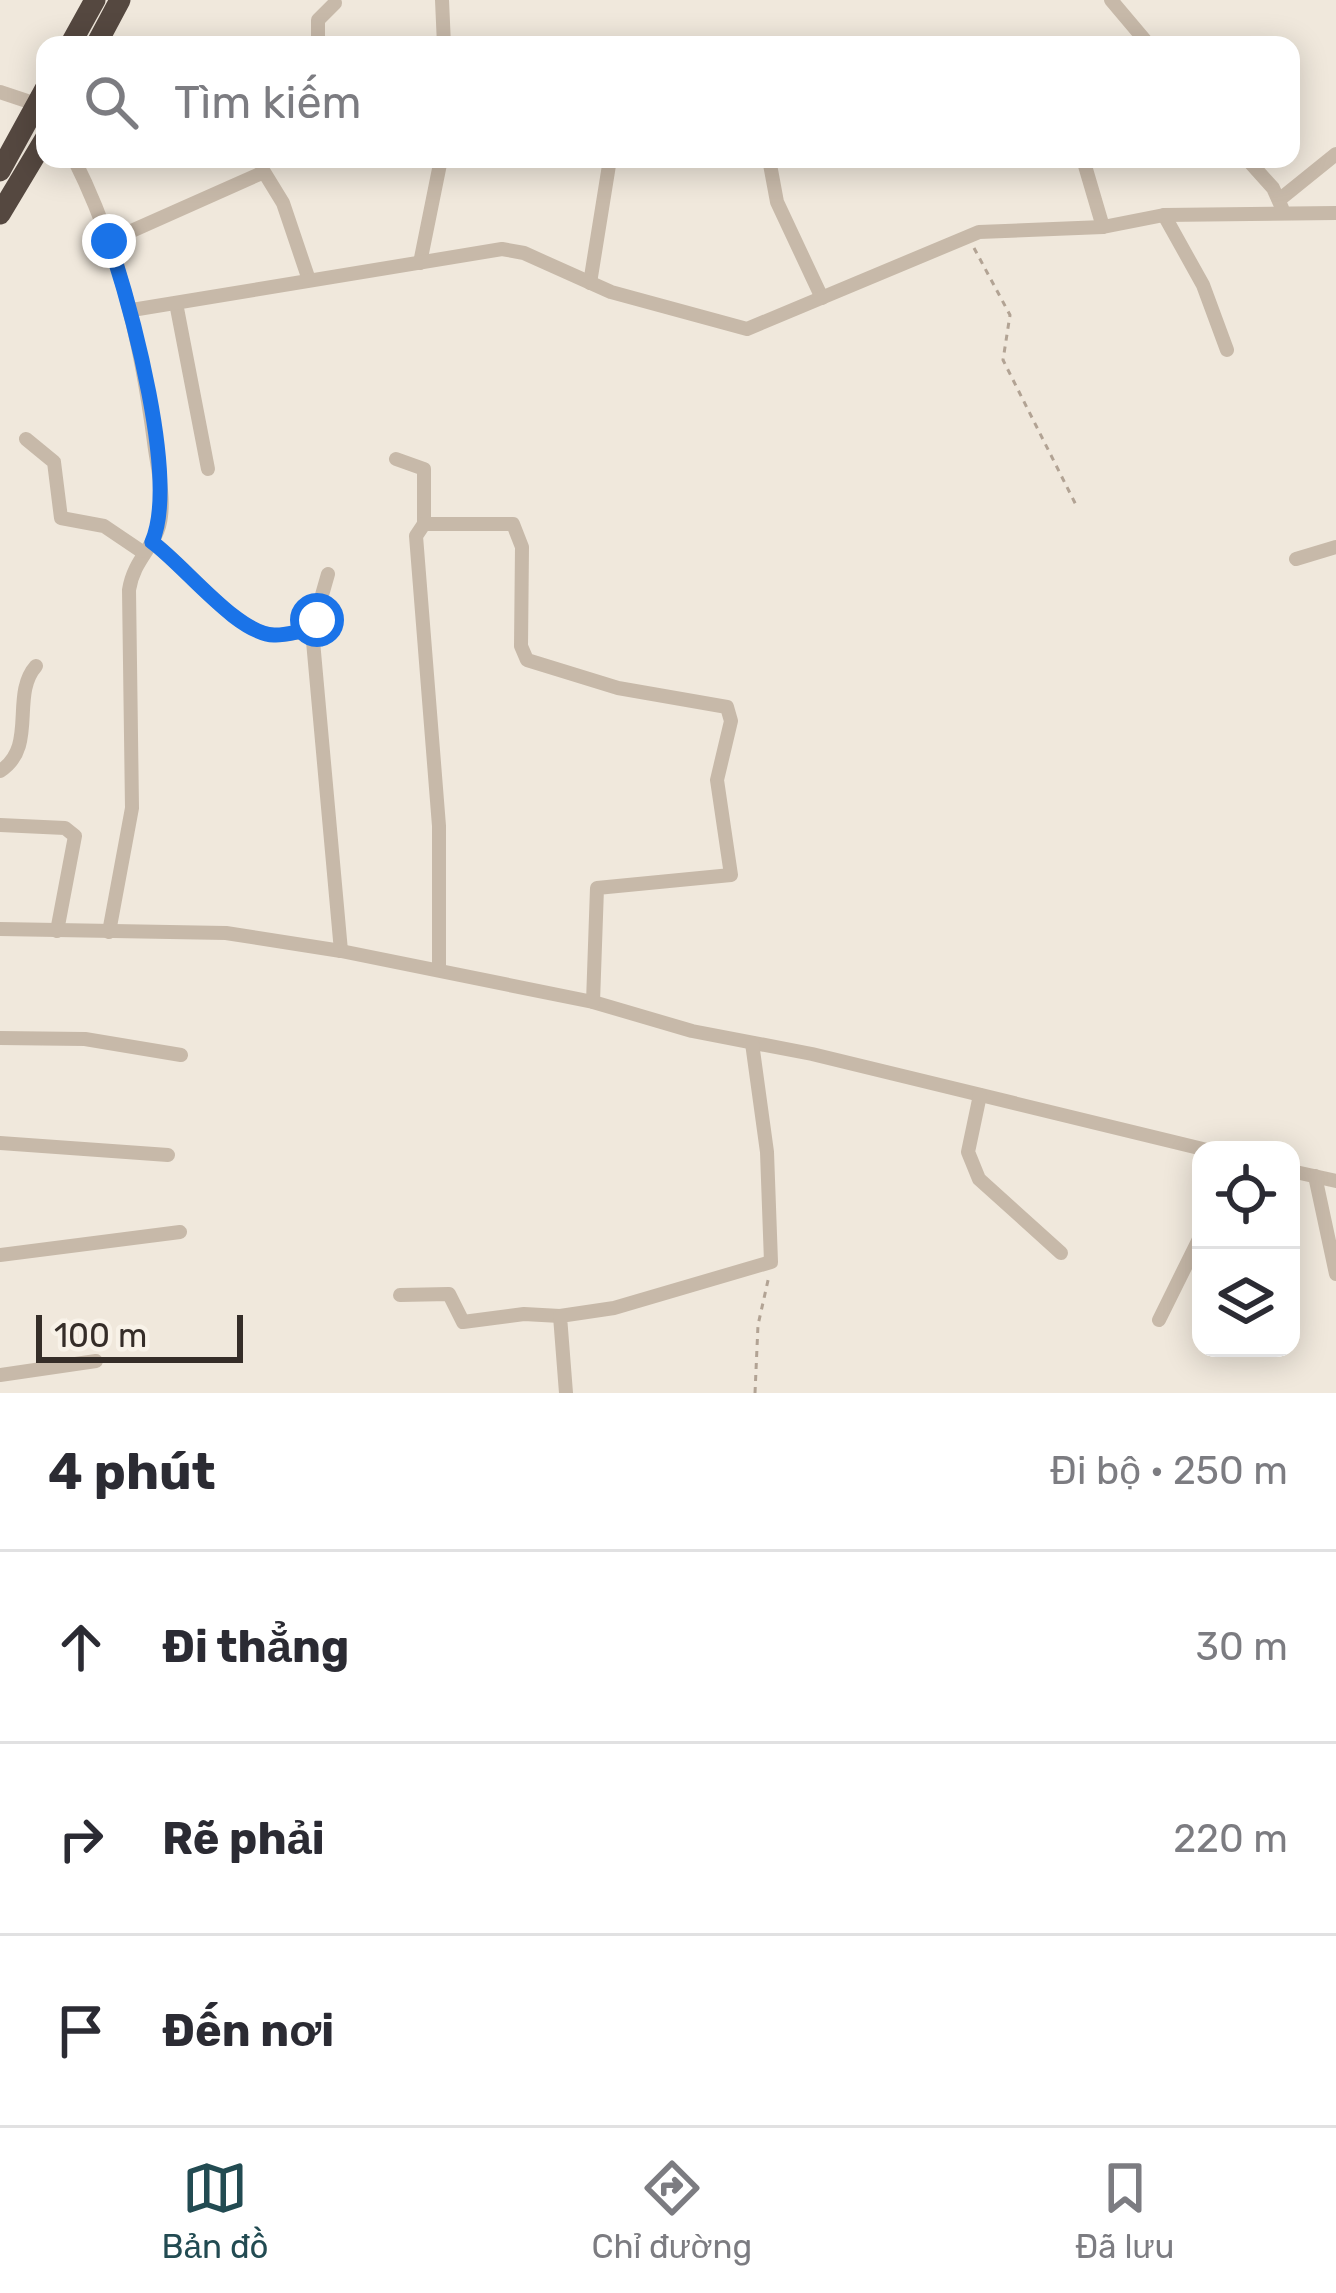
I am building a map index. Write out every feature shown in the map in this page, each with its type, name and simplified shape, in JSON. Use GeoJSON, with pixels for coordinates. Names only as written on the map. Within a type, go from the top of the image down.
{"type":"FeatureCollection","features":[{"type":"Feature","properties":{"kind":"highway"},"geometry":{"type":"LineString","coordinates":[[75,36],[95,0]]}},
{"type":"Feature","properties":{"kind":"highway"},"geometry":{"type":"LineString","coordinates":[[101,36],[120,0]]}},
{"type":"Feature","properties":{"kind":"highway"},"geometry":{"type":"LineString","coordinates":[[0,171],[36,113]]}},
{"type":"Feature","properties":{"kind":"highway"},"geometry":{"type":"LineString","coordinates":[[0,214],[36,154]]}},
{"type":"Feature","properties":{"kind":"street"},"geometry":{"type":"LineString","coordinates":[[442,0],[444,36]]}},
{"type":"Feature","properties":{"kind":"street"},"geometry":{"type":"LineString","coordinates":[[1112,0],[1142,36]]}},
{"type":"Feature","properties":{"kind":"street"},"geometry":{"type":"LineString","coordinates":[[317,36],[318,20],[335,3]]}},
{"type":"Feature","properties":{"kind":"street"},"geometry":{"type":"LineString","coordinates":[[0,92],[36,101]]}},
{"type":"Feature","properties":{"kind":"street"},"geometry":{"type":"LineString","coordinates":[[1279,200],[1336,154]]}},
{"type":"Feature","properties":{"kind":"street"},"geometry":{"type":"LineString","coordinates":[[78,168],[132,310],[161,507],[129,590],[132,808],[109,932]]}},
{"type":"Feature","properties":{"kind":"street"},"geometry":{"type":"LineString","coordinates":[[420,262],[439,168]]}},
{"type":"Feature","properties":{"kind":"street"},"geometry":{"type":"LineString","coordinates":[[590,283],[609,168]]}},
{"type":"Feature","properties":{"kind":"street"},"geometry":{"type":"LineString","coordinates":[[771,168],[777,202],[822,298]]}},
{"type":"Feature","properties":{"kind":"street"},"geometry":{"type":"LineString","coordinates":[[1086,168],[1103,227]]}},
{"type":"Feature","properties":{"kind":"street"},"geometry":{"type":"LineString","coordinates":[[1254,168],[1279,200],[1284,217]]}},
{"type":"Feature","properties":{"kind":"street"},"geometry":{"type":"LineString","coordinates":[[109,241],[264,172],[283,202],[309,280]]}},
{"type":"Feature","properties":{"kind":"street"},"geometry":{"type":"LineString","coordinates":[[132,310],[512,250],[590,283],[746,329],[968,236],[1103,227],[1164,215],[1336,213]]}},
{"type":"Feature","properties":{"kind":"street"},"geometry":{"type":"LineString","coordinates":[[1164,215],[1203,285],[1227,350]]}},
{"type":"Feature","properties":{"kind":"street"},"geometry":{"type":"LineString","coordinates":[[176,303],[208,469]]}},
{"type":"Feature","properties":{"kind":"street"},"geometry":{"type":"LineString","coordinates":[[26,439],[53,462],[61,518],[104,526],[187,568],[232,617],[267,633],[312,630]]}},
{"type":"Feature","properties":{"kind":"street"},"geometry":{"type":"LineString","coordinates":[[396,459],[424,469],[424,524],[416,543],[439,826],[439,970]]}},
{"type":"Feature","properties":{"kind":"street"},"geometry":{"type":"LineString","coordinates":[[424,524],[517,526],[521,646],[527,660],[618,688],[730,712],[717,780],[734,869],[726,877],[597,888],[593,1002]]}},
{"type":"Feature","properties":{"kind":"street"},"geometry":{"type":"LineString","coordinates":[[1296,559],[1336,547]]}},
{"type":"Feature","properties":{"kind":"street"},"geometry":{"type":"LineString","coordinates":[[328,574],[312,630],[341,951]]}},
{"type":"Feature","properties":{"kind":"street"},"geometry":{"type":"LineString","coordinates":[[0,771],[13,761],[23,734],[25,680],[36,666]]}},
{"type":"Feature","properties":{"kind":"street"},"geometry":{"type":"LineString","coordinates":[[0,825],[65,828],[75,836],[57,931]]}},
{"type":"Feature","properties":{"kind":"street"},"geometry":{"type":"LineString","coordinates":[[0,928],[226,934],[341,951],[593,1002],[1192,1146]]}},
{"type":"Feature","properties":{"kind":"street"},"geometry":{"type":"LineString","coordinates":[[0,1038],[85,1039],[181,1054]]}},
{"type":"Feature","properties":{"kind":"street"},"geometry":{"type":"LineString","coordinates":[[400,1295],[449,1294],[463,1322],[524,1314],[560,1316],[614,1308],[771,1262],[767,1152],[752,1043]]}},
{"type":"Feature","properties":{"kind":"street"},"geometry":{"type":"LineString","coordinates":[[980,1095],[970,1164],[979,1179],[1061,1253]]}},
{"type":"Feature","properties":{"kind":"street"},"geometry":{"type":"LineString","coordinates":[[0,1143],[168,1155]]}},
{"type":"Feature","properties":{"kind":"street"},"geometry":{"type":"LineString","coordinates":[[1300,1173],[1336,1181]]}},
{"type":"Feature","properties":{"kind":"street"},"geometry":{"type":"LineString","coordinates":[[1315,1176],[1336,1274]]}},
{"type":"Feature","properties":{"kind":"street"},"geometry":{"type":"LineString","coordinates":[[0,1255],[180,1232]]}},
{"type":"Feature","properties":{"kind":"street"},"geometry":{"type":"LineString","coordinates":[[1159,1319],[1194,1249]]}},
{"type":"Feature","properties":{"kind":"street"},"geometry":{"type":"LineString","coordinates":[[560,1316],[566,1393]]}},
{"type":"Feature","properties":{"kind":"street"},"geometry":{"type":"LineString","coordinates":[[0,1375],[97,1361]]}},
{"type":"Feature","properties":{"kind":"path"},"geometry":{"type":"LineString","coordinates":[[968,236],[1010,315],[1003,360],[1076,505]]}},
{"type":"Feature","properties":{"kind":"path"},"geometry":{"type":"LineString","coordinates":[[755,1393],[758,1325],[771,1262]]}},
{"type":"Feature","properties":{"kind":"route"},"geometry":{"type":"LineString","coordinates":[[109,241],[132,310],[150,411],[161,507],[152,542],[187,568],[220,608],[255,628],[274,635],[312,630],[317,620]]}}]}
